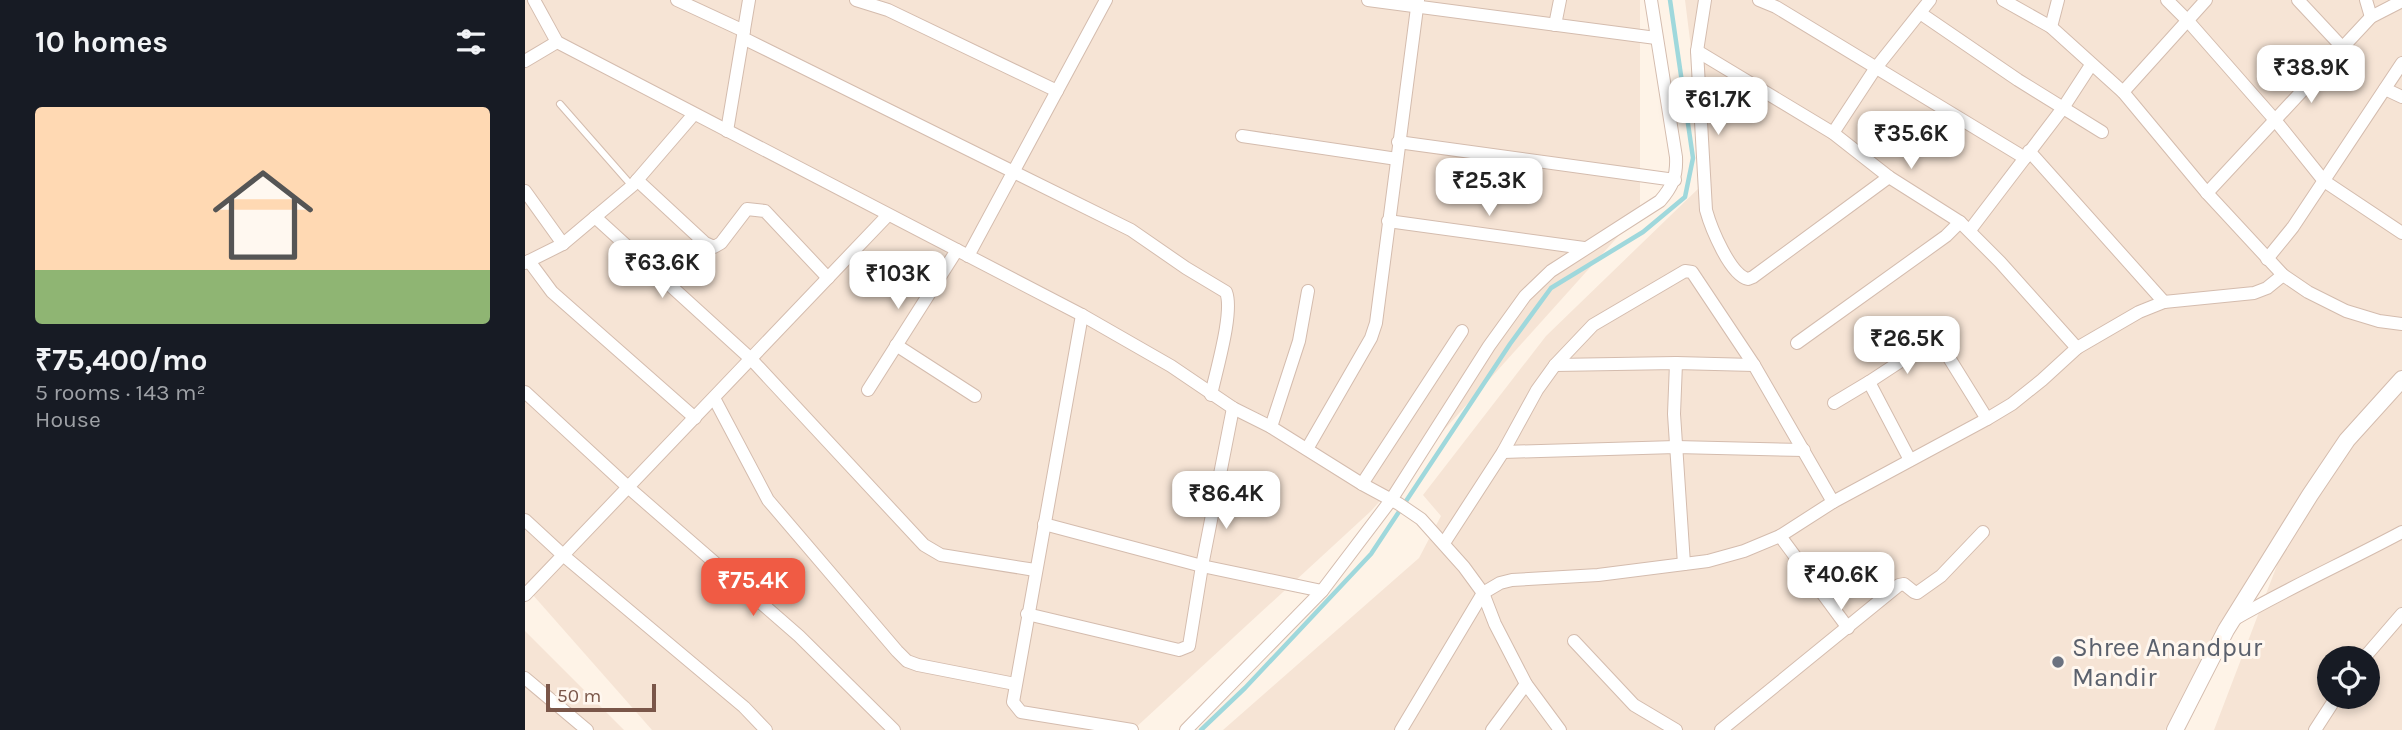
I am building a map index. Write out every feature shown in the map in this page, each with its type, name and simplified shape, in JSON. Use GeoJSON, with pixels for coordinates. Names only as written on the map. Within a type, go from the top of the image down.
{"type":"FeatureCollection","features":[{"type":"Feature","properties":{"kind":"street"},"geometry":{"type":"LineString","coordinates":[[534,0],[557,42],[1082,315],[1171,366],[1211,395],[1271,427],[1421,519],[1444,543],[1483,593],[1495,624],[1526,684],[1547,716],[1560,730]]}},
{"type":"Feature","properties":{"kind":"street"},"geometry":{"type":"LineString","coordinates":[[677,0],[1131,230],[1226,292],[1229,298],[1228,315],[1211,395]]}},
{"type":"Feature","properties":{"kind":"street"},"geometry":{"type":"LineString","coordinates":[[727,131],[749,0]]}},
{"type":"Feature","properties":{"kind":"street"},"geometry":{"type":"LineString","coordinates":[[856,0],[888,10],[1057,90]]}},
{"type":"Feature","properties":{"kind":"street"},"geometry":{"type":"LineString","coordinates":[[868,390],[896,345],[962,253],[1013,172],[1106,0]]}},
{"type":"Feature","properties":{"kind":"street"},"geometry":{"type":"LineString","coordinates":[[1368,0],[1418,3],[1656,38]]}},
{"type":"Feature","properties":{"kind":"street"},"geometry":{"type":"LineString","coordinates":[[1555,25],[1560,0]]}},
{"type":"Feature","properties":{"kind":"street"},"geometry":{"type":"LineString","coordinates":[[1187,730],[1322,591],[1395,502],[1512,313],[1530,290],[1551,271],[1584,248],[1660,201],[1675,180],[1676,158],[1651,0]]}},
{"type":"Feature","properties":{"kind":"street"},"geometry":{"type":"LineString","coordinates":[[1705,0],[1697,51],[1706,210],[1709,222],[1738,275],[1748,279],[1753,277],[1889,177]]}},
{"type":"Feature","properties":{"kind":"street"},"geometry":{"type":"LineString","coordinates":[[1759,0],[1776,7],[1875,69],[2027,155],[2164,302]]}},
{"type":"Feature","properties":{"kind":"street"},"geometry":{"type":"LineString","coordinates":[[1833,133],[1875,69],[1930,0]]}},
{"type":"Feature","properties":{"kind":"street"},"geometry":{"type":"LineString","coordinates":[[2003,0],[2051,27],[2123,92],[2207,192],[2283,275],[2346,312],[2402,324]]}},
{"type":"Feature","properties":{"kind":"street"},"geometry":{"type":"LineString","coordinates":[[2051,27],[2058,0]]}},
{"type":"Feature","properties":{"kind":"street"},"geometry":{"type":"LineString","coordinates":[[2167,0],[2275,120],[2324,181],[2402,233]]}},
{"type":"Feature","properties":{"kind":"street"},"geometry":{"type":"LineString","coordinates":[[2123,92],[2206,0]]}},
{"type":"Feature","properties":{"kind":"street"},"geometry":{"type":"LineString","coordinates":[[2298,0],[2342,47]]}},
{"type":"Feature","properties":{"kind":"street"},"geometry":{"type":"LineString","coordinates":[[2365,0],[2371,17]]}},
{"type":"Feature","properties":{"kind":"street"},"geometry":{"type":"LineString","coordinates":[[2207,192],[2371,17],[2402,1]]}},
{"type":"Feature","properties":{"kind":"street"},"geometry":{"type":"LineString","coordinates":[[1307,449],[1374,329],[1418,3]]}},
{"type":"Feature","properties":{"kind":"street"},"geometry":{"type":"LineString","coordinates":[[1920,13],[2102,132]]}},
{"type":"Feature","properties":{"kind":"street"},"geometry":{"type":"LineString","coordinates":[[525,61],[557,42]]}},
{"type":"Feature","properties":{"kind":"street"},"geometry":{"type":"LineString","coordinates":[[1697,51],[1833,133],[1889,177],[1965,226],[2077,348]]}},
{"type":"Feature","properties":{"kind":"street"},"geometry":{"type":"LineString","coordinates":[[2267,258],[2293,227],[2402,63]]}},
{"type":"Feature","properties":{"kind":"street"},"geometry":{"type":"LineString","coordinates":[[1797,343],[1946,236],[1965,226],[2027,155],[2063,108],[2091,65]]}},
{"type":"Feature","properties":{"kind":"street"},"geometry":{"type":"LineString","coordinates":[[2385,89],[2402,97]]}},
{"type":"Feature","properties":{"kind":"street"},"geometry":{"type":"LineString","coordinates":[[694,114],[634,183],[563,244],[527,262],[552,292],[695,418]]}},
{"type":"Feature","properties":{"kind":"street"},"geometry":{"type":"LineString","coordinates":[[1242,136],[1397,159]]}},
{"type":"Feature","properties":{"kind":"street"},"geometry":{"type":"LineString","coordinates":[[1398,142],[1675,180]]}},
{"type":"Feature","properties":{"kind":"street"},"geometry":{"type":"LineString","coordinates":[[634,183],[705,243],[714,247],[721,243],[747,209],[765,211],[828,278]]}},
{"type":"Feature","properties":{"kind":"street"},"geometry":{"type":"LineString","coordinates":[[525,191],[563,244]]}},
{"type":"Feature","properties":{"kind":"street"},"geometry":{"type":"LineString","coordinates":[[525,595],[888,215]]}},
{"type":"Feature","properties":{"kind":"street"},"geometry":{"type":"LineString","coordinates":[[595,217],[751,359],[924,545],[941,555],[1035,570]]}},
{"type":"Feature","properties":{"kind":"street"},"geometry":{"type":"LineString","coordinates":[[1388,221],[1584,248]]}},
{"type":"Feature","properties":{"kind":"street"},"geometry":{"type":"LineString","coordinates":[[1444,543],[1555,365],[1593,326],[1685,271],[1692,272],[1754,365],[1833,502]]}},
{"type":"Feature","properties":{"kind":"street"},"geometry":{"type":"LineString","coordinates":[[1401,730],[1483,593],[1500,583],[1598,575],[1707,561],[1744,551],[1780,536],[1833,502],[2012,404],[2077,348],[2140,312],[2164,302],[2254,293],[2267,288],[2283,275]]}},
{"type":"Feature","properties":{"kind":"street"},"geometry":{"type":"LineString","coordinates":[[1271,427],[1299,341],[1308,290]]}},
{"type":"Feature","properties":{"kind":"street"},"geometry":{"type":"LineString","coordinates":[[1082,315],[1013,702],[1021,712],[1132,730]]}},
{"type":"Feature","properties":{"kind":"street"},"geometry":{"type":"LineString","coordinates":[[1362,484],[1462,331]]}},
{"type":"Feature","properties":{"kind":"street"},"geometry":{"type":"LineString","coordinates":[[1834,403],[1930,341],[1938,340],[1987,419]]}},
{"type":"Feature","properties":{"kind":"street"},"geometry":{"type":"LineString","coordinates":[[896,345],[975,396]]}},
{"type":"Feature","properties":{"kind":"street"},"geometry":{"type":"LineString","coordinates":[[1676,363],[1676,447],[1684,564]]}},
{"type":"Feature","properties":{"kind":"street"},"geometry":{"type":"LineString","coordinates":[[1555,365],[1754,365]]}},
{"type":"Feature","properties":{"kind":"street"},"geometry":{"type":"LineString","coordinates":[[2175,730],[2232,620],[2310,495],[2347,440],[2402,379]]}},
{"type":"Feature","properties":{"kind":"street"},"geometry":{"type":"LineString","coordinates":[[1869,382],[1910,460]]}},
{"type":"Feature","properties":{"kind":"street"},"geometry":{"type":"LineString","coordinates":[[525,392],[629,488],[799,636],[894,730]]}},
{"type":"Feature","properties":{"kind":"street"},"geometry":{"type":"LineString","coordinates":[[714,398],[768,500],[907,661],[1015,684]]}},
{"type":"Feature","properties":{"kind":"street"},"geometry":{"type":"LineString","coordinates":[[1027,614],[1184,650],[1189,646],[1233,408]]}},
{"type":"Feature","properties":{"kind":"street"},"geometry":{"type":"LineString","coordinates":[[1503,452],[1676,447],[1804,450]]}},
{"type":"Feature","properties":{"kind":"street"},"geometry":{"type":"LineString","coordinates":[[525,520],[744,707],[766,730]]}},
{"type":"Feature","properties":{"kind":"street"},"geometry":{"type":"LineString","coordinates":[[1044,524],[1202,566],[1322,591]]}},
{"type":"Feature","properties":{"kind":"street"},"geometry":{"type":"LineString","coordinates":[[1721,730],[1899,585],[1904,584],[1915,593],[1941,576],[1983,532]]}},
{"type":"Feature","properties":{"kind":"street"},"geometry":{"type":"LineString","coordinates":[[2232,620],[2286,589],[2402,532]]}},
{"type":"Feature","properties":{"kind":"street"},"geometry":{"type":"LineString","coordinates":[[1780,536],[1848,628]]}},
{"type":"Feature","properties":{"kind":"street"},"geometry":{"type":"LineString","coordinates":[[2374,646],[2402,614]]}},
{"type":"Feature","properties":{"kind":"street"},"geometry":{"type":"LineString","coordinates":[[1574,641],[1633,705],[1676,730]]}},
{"type":"Feature","properties":{"kind":"street"},"geometry":{"type":"LineString","coordinates":[[525,678],[587,730]]}},
{"type":"Feature","properties":{"kind":"street"},"geometry":{"type":"LineString","coordinates":[[1492,730],[1526,684]]}},
{"type":"Feature","properties":{"kind":"street"},"geometry":{"type":"LineString","coordinates":[[2315,730],[2329,709]]}},
{"type":"Feature","properties":{"kind":"lane"},"geometry":{"type":"LineString","coordinates":[[560,104],[634,183]]}},
{"type":"Feature","properties":{"kind":"shaded area"},"geometry":{"type":"Polygon","coordinates":[[[525,0],[1640,0],[1640,212],[1371,511],[1133,730],[652,730],[525,586],[525,0]]]}},
{"type":"Feature","properties":{"kind":"shaded area"},"geometry":{"type":"Polygon","coordinates":[[[1685,0],[2402,0],[2402,730],[2214,730],[2279,560],[2165,730],[1223,730],[1419,558],[1441,516],[1423,495],[1546,336],[1700,187],[1697,96],[1685,0]]]}},
{"type":"Feature","properties":{"kind":"shaded area"},"geometry":{"type":"Polygon","coordinates":[[[525,631],[624,730],[525,730],[525,631]]]}},
{"type":"Feature","properties":{"kind":"waterway"},"geometry":{"type":"LineString","coordinates":[[1201,730],[1245,688],[1371,554],[1510,344],[1551,288],[1643,232],[1685,197],[1693,158],[1670,0]]}},
{"type":"Feature","properties":{"kind":"place","name":"Shree Anandpur Mandir"},"geometry":{"type":"Point","coordinates":[2058,662]}}]}
